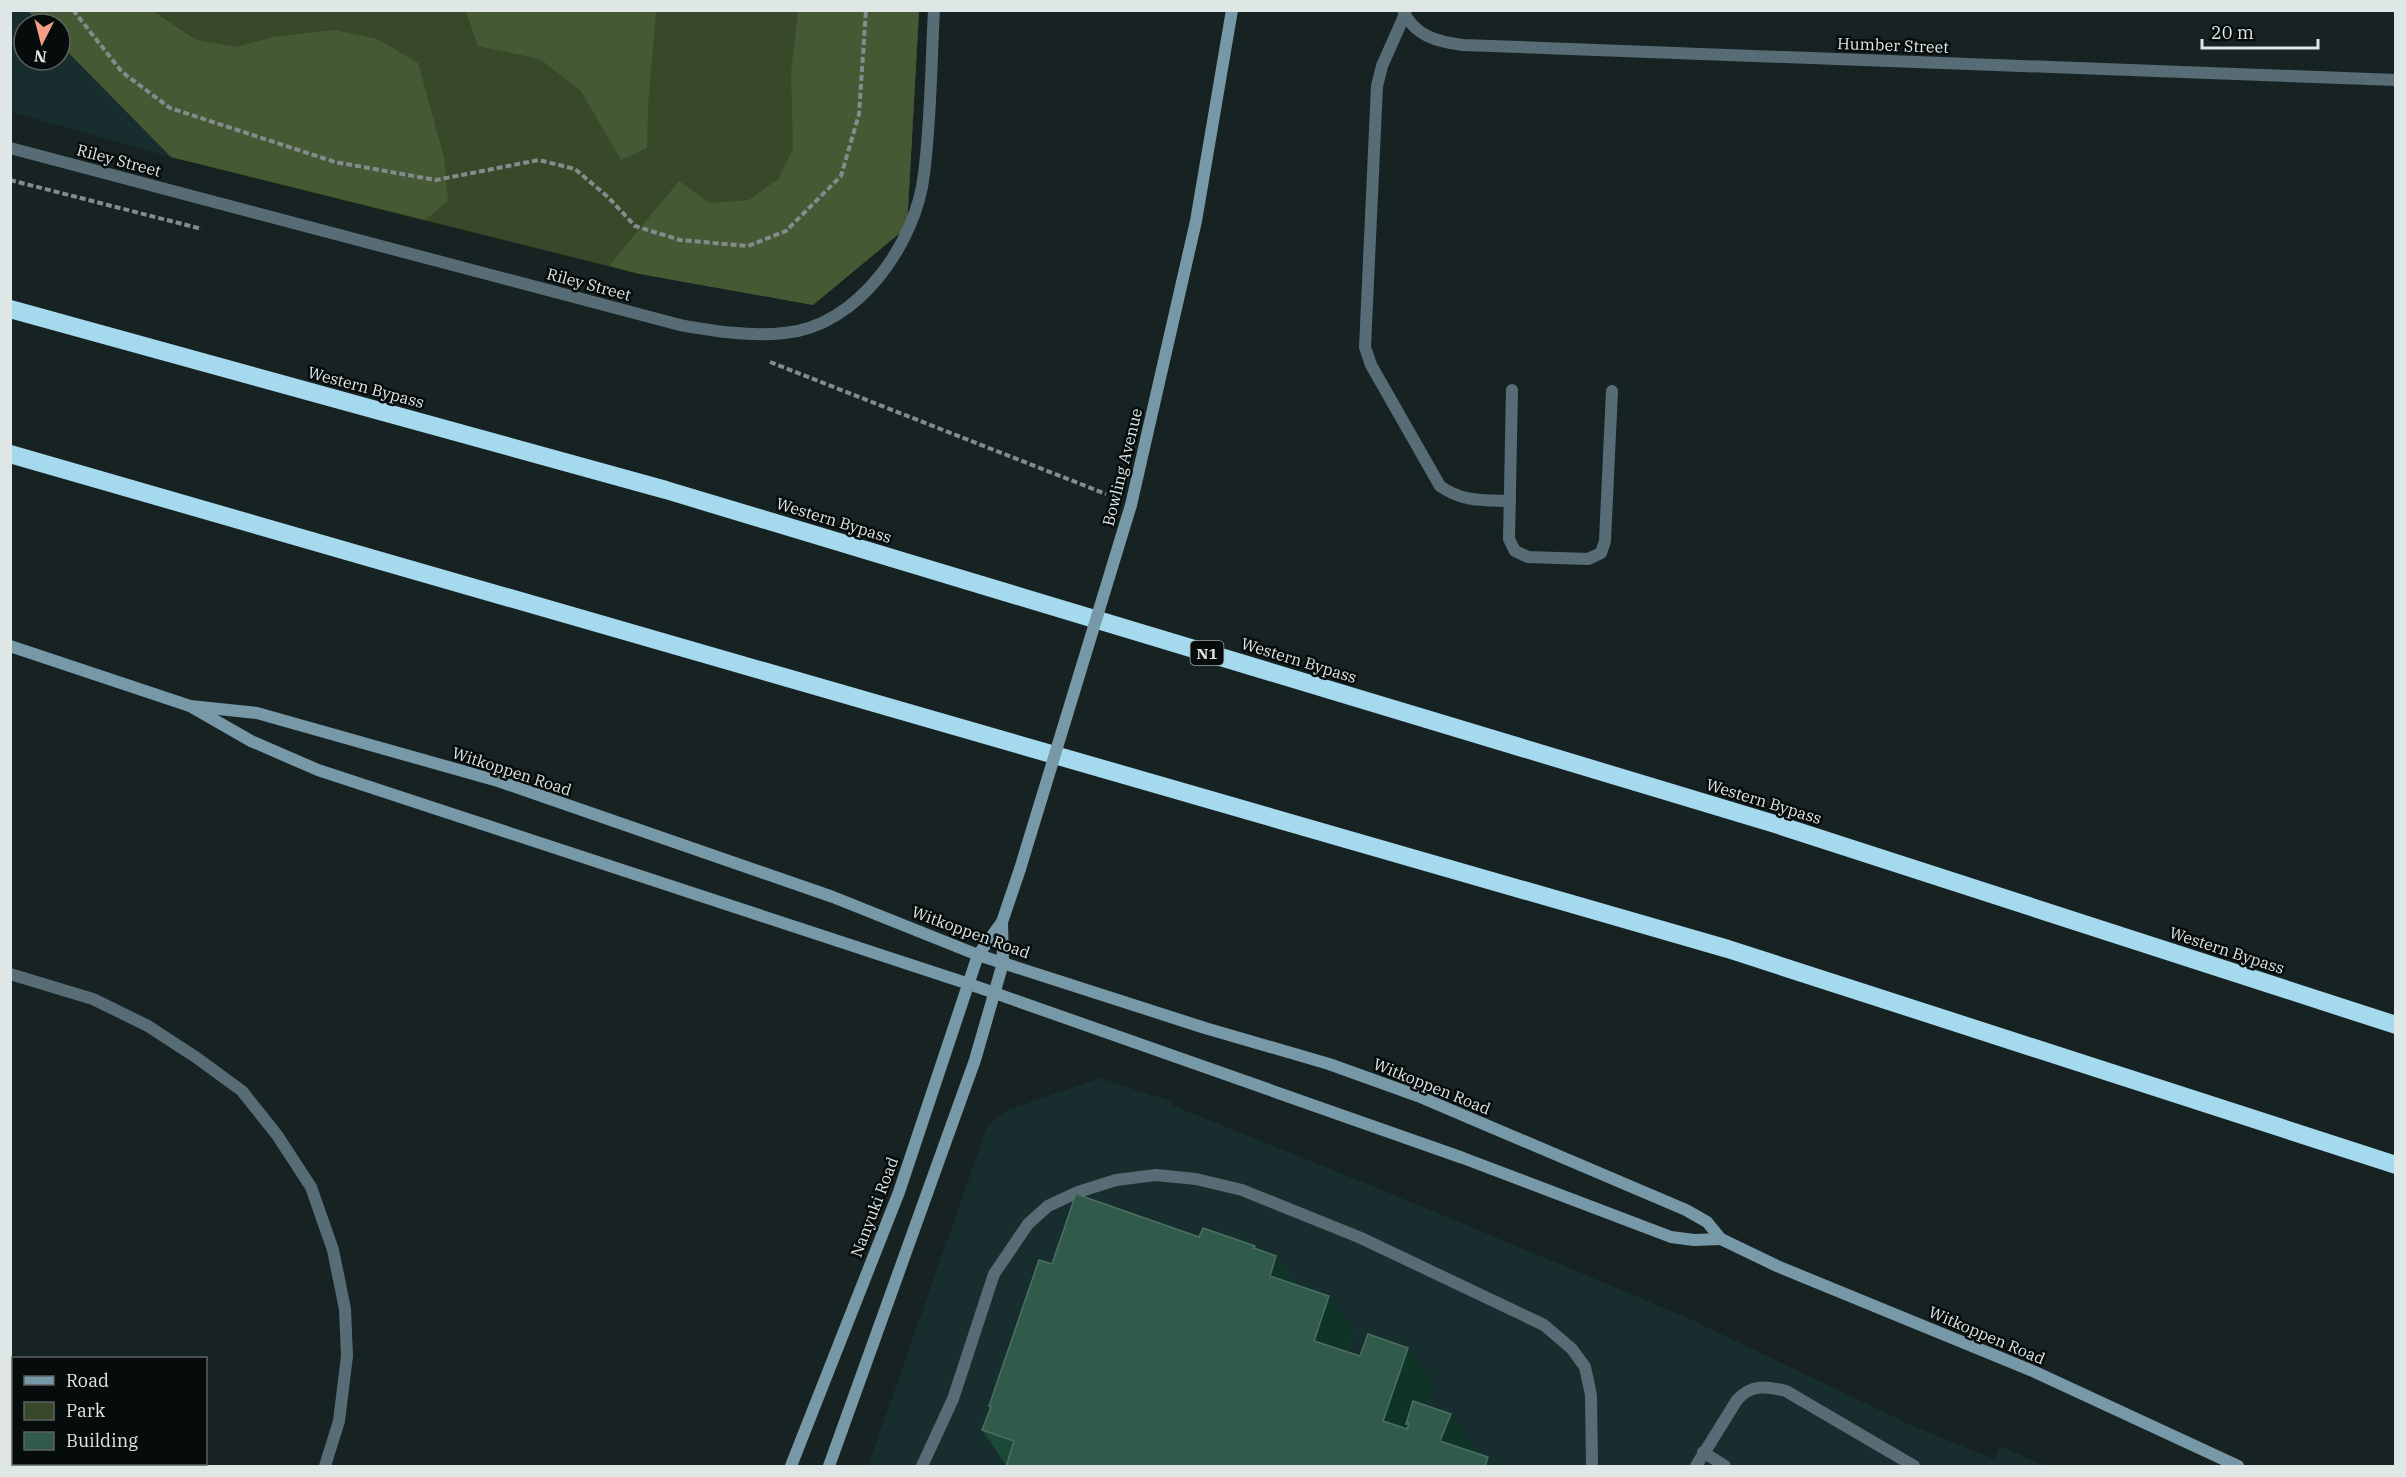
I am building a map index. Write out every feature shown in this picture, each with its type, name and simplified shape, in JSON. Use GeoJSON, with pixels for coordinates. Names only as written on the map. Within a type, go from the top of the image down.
{"type":"FeatureCollection","features":[{"type":"Feature","properties":{"kind":"highway","name":"Western Bypass"},"geometry":{"type":"LineString","coordinates":[[10,309],[666,490],[1775,824],[2396,1025]]}},
{"type":"Feature","properties":{"kind":"highway"},"geometry":{"type":"LineString","coordinates":[[10,454],[1728,948],[2396,1165]]}},
{"type":"Feature","properties":{"kind":"main road","name":"Bowling Avenue"},"geometry":{"type":"LineString","coordinates":[[978,955],[1002,922],[1131,505],[1196,220],[1232,10]]}},
{"type":"Feature","properties":{"kind":"main road","name":"Witkoppen Road"},"geometry":{"type":"LineString","coordinates":[[10,646],[190,706],[251,741],[318,770],[969,984],[1452,1154],[1671,1237],[1694,1240],[1721,1239]]}},
{"type":"Feature","properties":{"kind":"main road","name":"Witkoppen Road"},"geometry":{"type":"LineString","coordinates":[[190,706],[257,713],[498,781],[833,897],[978,955],[1329,1065],[1418,1096],[1686,1210],[1707,1222],[1721,1239],[1777,1266],[2035,1372],[2238,1467]]}},
{"type":"Feature","properties":{"kind":"main road","name":"Bowling Avenue"},"geometry":{"type":"LineString","coordinates":[[1002,922],[1003,963]]}},
{"type":"Feature","properties":{"kind":"main road","name":"Nanyuki Road"},"geometry":{"type":"LineString","coordinates":[[791,1467],[899,1192],[978,955]]}},
{"type":"Feature","properties":{"kind":"main road"},"geometry":{"type":"LineString","coordinates":[[829,1467],[944,1151],[975,1060],[1003,963]]}},
{"type":"Feature","properties":{"kind":"street","name":"Riley Street"},"geometry":{"type":"LineString","coordinates":[[10,148],[680,325],[749,335],[786,333],[814,326],[842,312],[889,265],[904,239],[916,212],[924,175],[934,10]]}},
{"type":"Feature","properties":{"kind":"street","name":"Humber Street"},"geometry":{"type":"LineString","coordinates":[[1404,12],[1413,28],[1427,37],[1463,45],[2396,80]]}},
{"type":"Feature","properties":{"kind":"street"},"geometry":{"type":"LineString","coordinates":[[1404,12],[1382,66],[1377,86],[1365,347],[1371,365],[1440,486],[1454,495],[1471,499],[1510,501]]}},
{"type":"Feature","properties":{"kind":"street"},"geometry":{"type":"LineString","coordinates":[[1512,390],[1509,539],[1515,550],[1528,557],[1588,559],[1601,553],[1605,541],[1612,391]]}},
{"type":"Feature","properties":{"kind":"street"},"geometry":{"type":"LineString","coordinates":[[10,974],[93,999],[148,1026],[197,1058],[242,1091],[277,1136],[311,1187],[333,1251],[345,1310],[347,1356],[339,1421],[325,1467]]}},
{"type":"Feature","properties":{"kind":"street"},"geometry":{"type":"LineString","coordinates":[[922,1467],[953,1398],[994,1274],[1028,1224],[1048,1206],[1078,1192],[1116,1180],[1156,1175],[1196,1179],[1242,1190],[1360,1238],[1544,1325],[1572,1349],[1585,1367],[1591,1395],[1592,1467]]}},
{"type":"Feature","properties":{"kind":"street"},"geometry":{"type":"LineString","coordinates":[[1696,1467],[1703,1452],[1744,1392],[1755,1387],[1786,1391],[1914,1467]]}},
{"type":"Feature","properties":{"kind":"street"},"geometry":{"type":"LineString","coordinates":[[1703,1452],[1725,1467]]}},
{"type":"Feature","properties":{"kind":"path"},"geometry":{"type":"LineString","coordinates":[[73,10],[122,72],[170,108],[336,162],[436,180],[539,160],[575,169],[608,197],[635,226],[680,240],[748,246],[786,231],[841,176],[859,114],[866,10]]}},
{"type":"Feature","properties":{"kind":"shaded area"},"geometry":{"type":"Polygon","coordinates":[[[10,11],[28,11],[12,12],[12,72],[72,72],[72,56],[171,157],[11,112],[10,11]]]}},
{"type":"Feature","properties":{"kind":"shaded area"},"geometry":{"type":"Polygon","coordinates":[[[1101,1078],[1156,1097],[1157,1095],[1172,1102],[1172,1105],[1688,1318],[1917,1428],[1994,1459],[2000,1446],[2045,1466],[868,1466],[987,1127],[1005,1111],[1101,1078]]]}},
{"type":"Feature","properties":{"kind":"green space"},"geometry":{"type":"Polygon","coordinates":[[[153,11],[196,40],[236,47],[273,37],[334,30],[377,39],[418,63],[444,157],[448,201],[425,220],[171,157],[72,56],[72,12],[29,12],[153,11]]]}},
{"type":"Feature","properties":{"kind":"green space"},"geometry":{"type":"Polygon","coordinates":[[[466,11],[656,11],[648,105],[647,148],[621,160],[581,91],[540,59],[478,46],[466,11]]]}},
{"type":"Feature","properties":{"kind":"green space"},"geometry":{"type":"Polygon","coordinates":[[[798,11],[919,11],[907,227],[813,305],[640,274],[609,266],[679,181],[709,203],[749,200],[779,178],[793,149],[791,73],[798,11]]]}},
{"type":"Feature","properties":{"kind":"green space"},"geometry":{"type":"Polygon","coordinates":[[[919,11],[907,227],[813,305],[640,274],[171,157],[72,56],[72,12],[29,12],[919,11]]]}},
{"type":"Feature","properties":{"kind":"building"},"geometry":{"type":"Polygon","coordinates":[[[1076,1194],[1199,1237],[1203,1228],[1255,1246],[1254,1248],[1276,1256],[1270,1276],[1329,1296],[1314,1341],[1360,1356],[1368,1334],[1408,1348],[1383,1421],[1407,1429],[1409,1424],[1406,1424],[1413,1401],[1451,1414],[1440,1441],[1488,1457],[1485,1467],[1006,1467],[1014,1441],[982,1430],[1039,1260],[1052,1264],[1076,1194]]]}}]}
